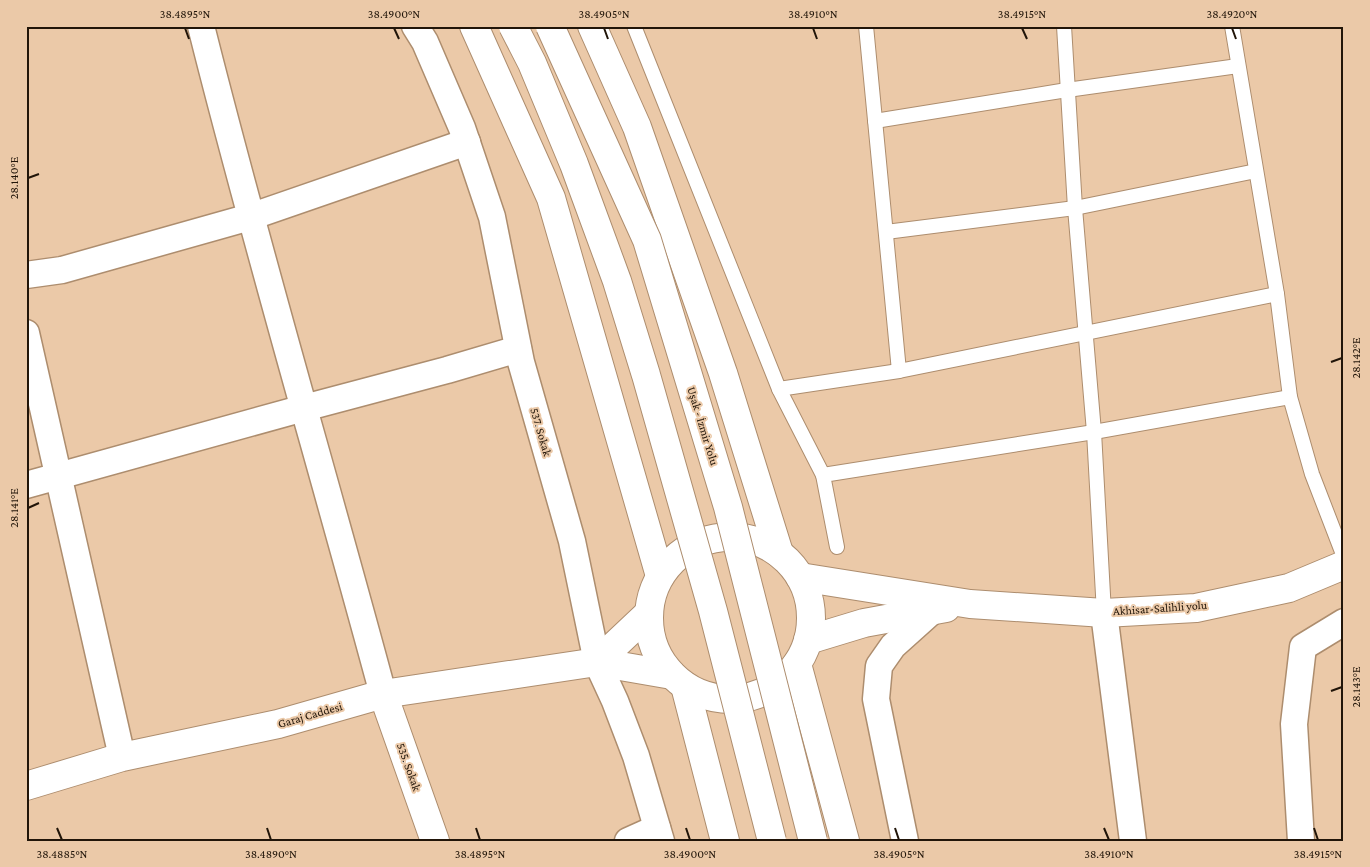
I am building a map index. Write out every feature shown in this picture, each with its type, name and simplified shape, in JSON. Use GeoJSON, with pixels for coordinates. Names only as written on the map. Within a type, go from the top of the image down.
{"type":"FeatureCollection","features":[{"type":"Feature","properties":{"kind":"main road"},"geometry":{"type":"LineString","coordinates":[[474,26],[551,198],[660,576]]}},
{"type":"Feature","properties":{"kind":"main road"},"geometry":{"type":"LineString","coordinates":[[513,26],[532,63],[570,154],[617,281],[646,375],[713,611],[772,841]]}},
{"type":"Feature","properties":{"kind":"main road","name":"Uşak - İzmir Yolu"},"geometry":{"type":"LineString","coordinates":[[550,26],[647,240],[728,507],[813,841]]}},
{"type":"Feature","properties":{"kind":"main road"},"geometry":{"type":"LineString","coordinates":[[592,26],[640,136],[723,373],[779,553]]}},
{"type":"Feature","properties":{"kind":"main road"},"geometry":{"type":"LineString","coordinates":[[737,537],[759,542],[779,553],[800,577],[810,607],[811,624],[802,652],[780,682],[758,694],[733,699],[708,696],[679,680],[658,657],[651,636],[649,613],[652,594],[660,576],[675,558],[693,545],[714,538],[737,537]]}},
{"type":"Feature","properties":{"kind":"main road","name":"Akhisar-Salihli yolu"},"geometry":{"type":"LineString","coordinates":[[970,604],[1104,612],[1196,608],[1289,588],[1344,565]]}},
{"type":"Feature","properties":{"kind":"main road"},"geometry":{"type":"LineString","coordinates":[[800,577],[970,604]]}},
{"type":"Feature","properties":{"kind":"main road"},"geometry":{"type":"LineString","coordinates":[[802,652],[864,623],[970,604]]}},
{"type":"Feature","properties":{"kind":"main road"},"geometry":{"type":"LineString","coordinates":[[597,662],[649,613]]}},
{"type":"Feature","properties":{"kind":"main road"},"geometry":{"type":"LineString","coordinates":[[802,652],[845,841]]}},
{"type":"Feature","properties":{"kind":"main road","name":"Garaj Caddesi"},"geometry":{"type":"LineString","coordinates":[[26,786],[122,757],[278,724],[383,694],[597,662],[679,680]]}},
{"type":"Feature","properties":{"kind":"main road"},"geometry":{"type":"LineString","coordinates":[[679,680],[725,841]]}},
{"type":"Feature","properties":{"kind":"main road","name":"535. Sokak"},"geometry":{"type":"LineString","coordinates":[[383,694],[435,841]]}},
{"type":"Feature","properties":{"kind":"street"},"geometry":{"type":"LineString","coordinates":[[201,26],[250,217],[383,694]]}},
{"type":"Feature","properties":{"kind":"street","name":"537. Sokak"},"geometry":{"type":"LineString","coordinates":[[415,26],[425,42],[467,142],[492,217],[518,349],[572,541],[597,662],[615,700],[636,756],[659,834]]}},
{"type":"Feature","properties":{"kind":"street"},"geometry":{"type":"LineString","coordinates":[[26,275],[62,270],[250,217],[467,142]]}},
{"type":"Feature","properties":{"kind":"street"},"geometry":{"type":"LineString","coordinates":[[26,333],[122,757]]}},
{"type":"Feature","properties":{"kind":"street"},"geometry":{"type":"LineString","coordinates":[[26,485],[518,349]]}},
{"type":"Feature","properties":{"kind":"street"},"geometry":{"type":"LineString","coordinates":[[905,841],[876,699],[879,666],[893,646],[932,611]]}},
{"type":"Feature","properties":{"kind":"street"},"geometry":{"type":"LineString","coordinates":[[1104,612],[1133,841]]}},
{"type":"Feature","properties":{"kind":"street"},"geometry":{"type":"LineString","coordinates":[[1301,841],[1294,724],[1303,647],[1344,622]]}},
{"type":"Feature","properties":{"kind":"street"},"geometry":{"type":"LineString","coordinates":[[628,841],[659,834]]}},
{"type":"Feature","properties":{"kind":"lane"},"geometry":{"type":"LineString","coordinates":[[634,26],[780,388],[823,475],[837,547]]}},
{"type":"Feature","properties":{"kind":"lane"},"geometry":{"type":"LineString","coordinates":[[866,26],[899,371]]}},
{"type":"Feature","properties":{"kind":"lane"},"geometry":{"type":"LineString","coordinates":[[1064,26],[1075,208],[1094,432],[1104,612]]}},
{"type":"Feature","properties":{"kind":"lane"},"geometry":{"type":"LineString","coordinates":[[1232,26],[1277,294],[1290,397],[1312,474],[1344,557]]}},
{"type":"Feature","properties":{"kind":"lane"},"geometry":{"type":"LineString","coordinates":[[875,121],[1067,90],[1238,66]]}},
{"type":"Feature","properties":{"kind":"lane"},"geometry":{"type":"LineString","coordinates":[[886,232],[1075,208],[1256,171]]}},
{"type":"Feature","properties":{"kind":"lane"},"geometry":{"type":"LineString","coordinates":[[780,388],[899,371],[1277,294]]}},
{"type":"Feature","properties":{"kind":"lane"},"geometry":{"type":"LineString","coordinates":[[823,475],[1094,432],[1290,397]]}}]}
